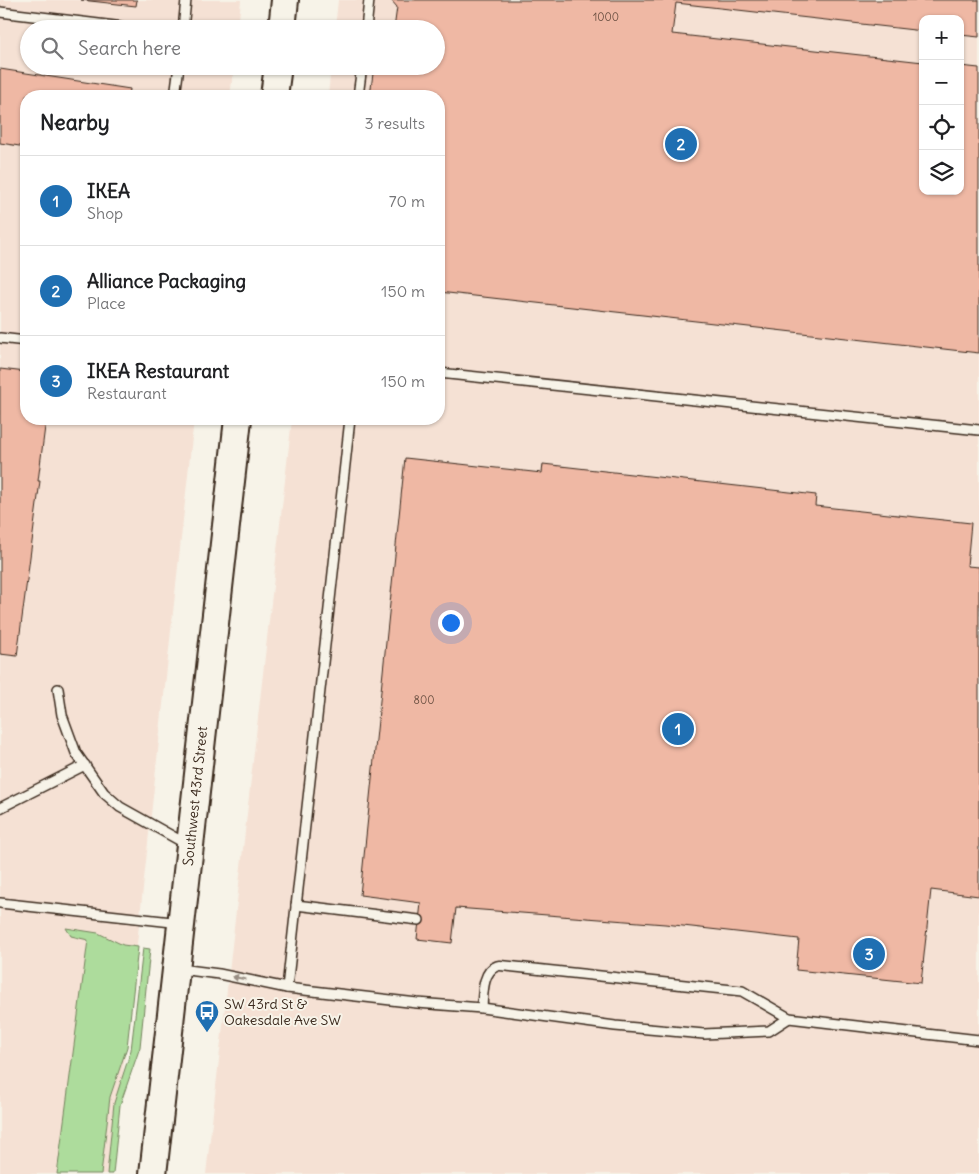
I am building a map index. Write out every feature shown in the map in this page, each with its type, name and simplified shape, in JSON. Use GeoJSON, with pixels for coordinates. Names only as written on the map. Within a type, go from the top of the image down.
{"type":"FeatureCollection","features":[{"type":"Feature","properties":{"kind":"main road"},"geometry":{"type":"LineString","coordinates":[[283,20],[285,0]]}},
{"type":"Feature","properties":{"kind":"main road"},"geometry":{"type":"LineString","coordinates":[[275,90],[277,75]]}},
{"type":"Feature","properties":{"kind":"main road","name":"Southwest 43rd Street"},"geometry":{"type":"LineString","coordinates":[[153,1174],[237,425]]}},
{"type":"Feature","properties":{"kind":"lane"},"geometry":{"type":"LineString","coordinates":[[184,20],[186,0]]}},
{"type":"Feature","properties":{"kind":"lane"},"geometry":{"type":"LineString","coordinates":[[367,20],[369,0]]}},
{"type":"Feature","properties":{"kind":"lane"},"geometry":{"type":"LineString","coordinates":[[0,12],[66,20]]}},
{"type":"Feature","properties":{"kind":"lane"},"geometry":{"type":"LineString","coordinates":[[176,90],[178,75]]}},
{"type":"Feature","properties":{"kind":"lane"},"geometry":{"type":"LineString","coordinates":[[359,90],[361,75]]}},
{"type":"Feature","properties":{"kind":"lane"},"geometry":{"type":"LineString","coordinates":[[0,338],[20,340]]}},
{"type":"Feature","properties":{"kind":"lane"},"geometry":{"type":"LineString","coordinates":[[445,374],[979,430]]}},
{"type":"Feature","properties":{"kind":"lane"},"geometry":{"type":"LineString","coordinates":[[287,988],[349,425]]}},
{"type":"Feature","properties":{"kind":"lane"},"geometry":{"type":"LineString","coordinates":[[58,689],[62,715],[76,753],[104,793],[120,807],[190,845]]}},
{"type":"Feature","properties":{"kind":"lane"},"geometry":{"type":"LineString","coordinates":[[0,808],[84,765]]}},
{"type":"Feature","properties":{"kind":"lane"},"geometry":{"type":"LineString","coordinates":[[0,903],[181,923]]}},
{"type":"Feature","properties":{"kind":"lane"},"geometry":{"type":"LineString","coordinates":[[296,905],[419,920]]}},
{"type":"Feature","properties":{"kind":"lane"},"geometry":{"type":"LineString","coordinates":[[482,1008],[484,981],[496,966],[506,966],[742,991],[789,1018],[979,1040]]}},
{"type":"Feature","properties":{"kind":"lane"},"geometry":{"type":"LineString","coordinates":[[177,968],[219,974],[287,988],[416,1003],[482,1008],[615,1026],[704,1034],[769,1031],[789,1018]]}},
{"type":"Feature","properties":{"kind":"shaded area"},"geometry":{"type":"Polygon","coordinates":[[[0,0],[241,0],[239,20],[20,20],[20,75],[233,75],[231,90],[20,90],[20,425],[193,425],[112,1174],[0,1174],[0,0]]]}},
{"type":"Feature","properties":{"kind":"shaded area"},"geometry":{"type":"Polygon","coordinates":[[[338,0],[979,0],[979,1174],[206,1174],[291,425],[445,425],[445,90],[329,90],[330,75],[445,75],[445,20],[336,20],[338,0]]]}},
{"type":"Feature","properties":{"kind":"green space"},"geometry":{"type":"Polygon","coordinates":[[[66,928],[98,933],[123,945],[138,947],[127,1047],[110,1097],[101,1174],[57,1174],[88,940],[71,936],[66,928]]]}},
{"type":"Feature","properties":{"kind":"green space"},"geometry":{"type":"Polygon","coordinates":[[[143,948],[150,949],[140,1047],[120,1105],[113,1174],[107,1174],[114,1103],[131,1050],[143,948]]]}},
{"type":"Feature","properties":{"kind":"building"},"geometry":{"type":"Polygon","coordinates":[[[81,0],[137,0],[136,6],[81,0]]]}},
{"type":"Feature","properties":{"kind":"building"},"geometry":{"type":"Polygon","coordinates":[[[391,0],[979,0],[979,37],[964,35],[964,15],[919,15],[919,31],[676,3],[672,34],[919,62],[919,195],[964,195],[964,66],[979,68],[979,353],[445,293],[445,90],[371,90],[373,75],[445,75],[445,20],[395,20],[397,7],[391,0]]]}},
{"type":"Feature","properties":{"kind":"building"},"geometry":{"type":"Polygon","coordinates":[[[0,69],[20,72],[20,75],[39,75],[130,89],[20,90],[20,146],[0,143],[0,69]]]}},
{"type":"Feature","properties":{"kind":"building"},"geometry":{"type":"Polygon","coordinates":[[[0,369],[20,371],[20,425],[45,425],[38,481],[40,481],[17,656],[0,654],[0,369]]]}},
{"type":"Feature","properties":{"kind":"building"},"geometry":{"type":"Polygon","coordinates":[[[405,458],[542,473],[543,464],[816,495],[815,506],[971,523],[967,566],[979,567],[979,896],[931,890],[921,983],[796,970],[799,939],[665,924],[456,908],[452,943],[417,939],[421,903],[360,895],[405,458]]]}},
{"type":"Feature","properties":{"kind":"place","name":"Alliance Packaging"},"geometry":{"type":"Point","coordinates":[681,144]}},
{"type":"Feature","properties":{"kind":"place","name":"IKEA"},"geometry":{"type":"Point","coordinates":[678,729]}},
{"type":"Feature","properties":{"kind":"place","name":"IKEA Restaurant"},"geometry":{"type":"Point","coordinates":[869,954]}},
{"type":"Feature","properties":{"kind":"place","name":"SW 43rd St & Oakesdale Ave SW"},"geometry":{"type":"Point","coordinates":[207,1033]}}]}
